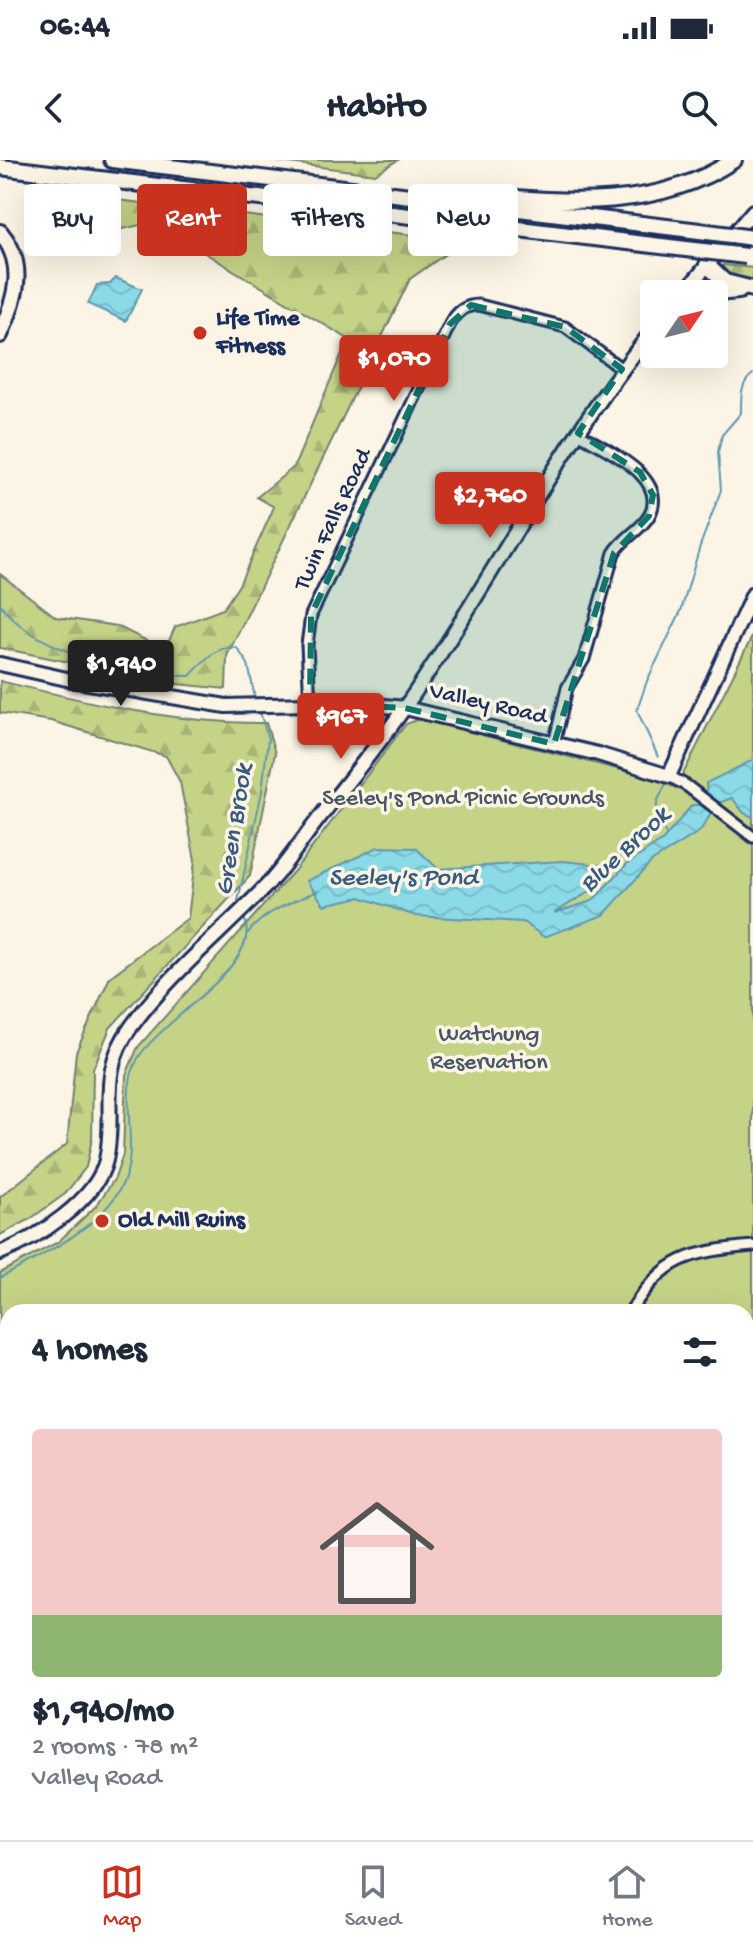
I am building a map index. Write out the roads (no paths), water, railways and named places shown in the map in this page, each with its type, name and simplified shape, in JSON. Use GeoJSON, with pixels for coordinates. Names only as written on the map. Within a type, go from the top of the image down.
{"type":"FeatureCollection","features":[{"type":"Feature","properties":{"kind":"highway"},"geometry":{"type":"LineString","coordinates":[[112,160],[753,238]]}},
{"type":"Feature","properties":{"kind":"highway"},"geometry":{"type":"LineString","coordinates":[[397,195],[440,192],[548,200],[610,200],[681,187],[734,160]]}},
{"type":"Feature","properties":{"kind":"highway"},"geometry":{"type":"LineString","coordinates":[[0,167],[750,256]]}},
{"type":"Feature","properties":{"kind":"highway"},"geometry":{"type":"LineString","coordinates":[[0,232],[14,256],[18,280],[0,335]]}},
{"type":"Feature","properties":{"kind":"highway"},"geometry":{"type":"LineString","coordinates":[[707,265],[725,282],[753,290]]}},
{"type":"Feature","properties":{"kind":"highway"},"geometry":{"type":"LineString","coordinates":[[728,292],[753,290]]}},
{"type":"Feature","properties":{"kind":"main road"},"geometry":{"type":"LineString","coordinates":[[695,280],[753,211]]}},
{"type":"Feature","properties":{"kind":"main road"},"geometry":{"type":"LineString","coordinates":[[0,1253],[55,1221],[95,1185],[106,1159],[109,1081],[121,1042],[151,1003],[283,867],[405,708],[578,433],[640,346]]}},
{"type":"Feature","properties":{"kind":"main road"},"geometry":{"type":"LineString","coordinates":[[669,776],[753,594]]}},
{"type":"Feature","properties":{"kind":"main road","name":"Valley Road"},"geometry":{"type":"LineString","coordinates":[[0,664],[148,695],[248,706],[355,703],[405,708],[669,776]]}},
{"type":"Feature","properties":{"kind":"street","name":"Twin Falls Road"},"geometry":{"type":"LineString","coordinates":[[310,703],[307,645],[311,615],[450,324],[459,311],[479,305],[565,327],[622,369]]}},
{"type":"Feature","properties":{"kind":"street"},"geometry":{"type":"LineString","coordinates":[[554,744],[567,688],[584,659],[614,553],[624,539],[645,522],[653,502],[649,483],[640,472],[578,433]]}},
{"type":"Feature","properties":{"kind":"street","name":"Valley Road"},"geometry":{"type":"LineString","coordinates":[[669,776],[753,837]]}},
{"type":"Feature","properties":{"kind":"street"},"geometry":{"type":"LineString","coordinates":[[636,1304],[654,1278],[669,1265],[693,1254],[753,1246]]}},
{"type":"Feature","properties":{"kind":"water"},"geometry":{"type":"Polygon","coordinates":[[[116,278],[142,289],[126,321],[88,304],[97,285],[110,284],[116,278]]]}},
{"type":"Feature","properties":{"kind":"water","name":"Seeley's Pond"},"geometry":{"type":"Polygon","coordinates":[[[753,760],[753,817],[744,813],[732,798],[718,803],[700,831],[651,862],[604,915],[544,937],[523,922],[416,916],[360,897],[324,905],[307,881],[378,847],[416,848],[438,869],[563,861],[602,865],[592,890],[554,913],[592,901],[627,864],[663,840],[692,805],[700,805],[707,795],[706,783],[753,760]]]}},
{"type":"Feature","properties":{"kind":"waterway"},"geometry":{"type":"LineString","coordinates":[[658,757],[637,710],[647,681],[681,611],[721,490],[718,452],[722,435],[741,413],[743,386],[753,374]]}},
{"type":"Feature","properties":{"kind":"waterway","name":"Green Brook"},"geometry":{"type":"LineString","coordinates":[[0,603],[14,620],[34,635],[86,658],[114,666],[190,676],[216,651],[237,648],[248,664],[255,698]]}},
{"type":"Feature","properties":{"kind":"waterway","name":"Green Brook"},"geometry":{"type":"LineString","coordinates":[[239,905],[262,791],[268,739],[260,712]]}},
{"type":"Feature","properties":{"kind":"waterway"},"geometry":{"type":"LineString","coordinates":[[657,810],[657,802],[667,782]]}},
{"type":"Feature","properties":{"kind":"waterway"},"geometry":{"type":"LineString","coordinates":[[659,817],[666,835]]}},
{"type":"Feature","properties":{"kind":"waterway","name":"Blue Brook"},"geometry":{"type":"LineString","coordinates":[[248,933],[271,913],[317,891]]}},
{"type":"Feature","properties":{"kind":"waterway","name":"Green Brook"},"geometry":{"type":"LineString","coordinates":[[0,1278],[67,1240],[112,1202],[121,1187],[130,1154],[128,1100],[134,1066],[154,1038],[213,986],[236,959],[246,937],[243,915]]}},
{"type":"Feature","properties":{"kind":"place","name":"Life Time Fitness"},"geometry":{"type":"Point","coordinates":[200,333]}},
{"type":"Feature","properties":{"kind":"place","name":"Old Mill Ruins"},"geometry":{"type":"Point","coordinates":[102,1221]}},
{"type":"Feature","properties":{"kind":"park label","name":"Seeley's Pond Picnic Grounds"},"geometry":{"type":"Point","coordinates":[463,799]}},
{"type":"Feature","properties":{"kind":"park label","name":"Watchung Reservation"},"geometry":{"type":"Point","coordinates":[489,1049]}}]}
